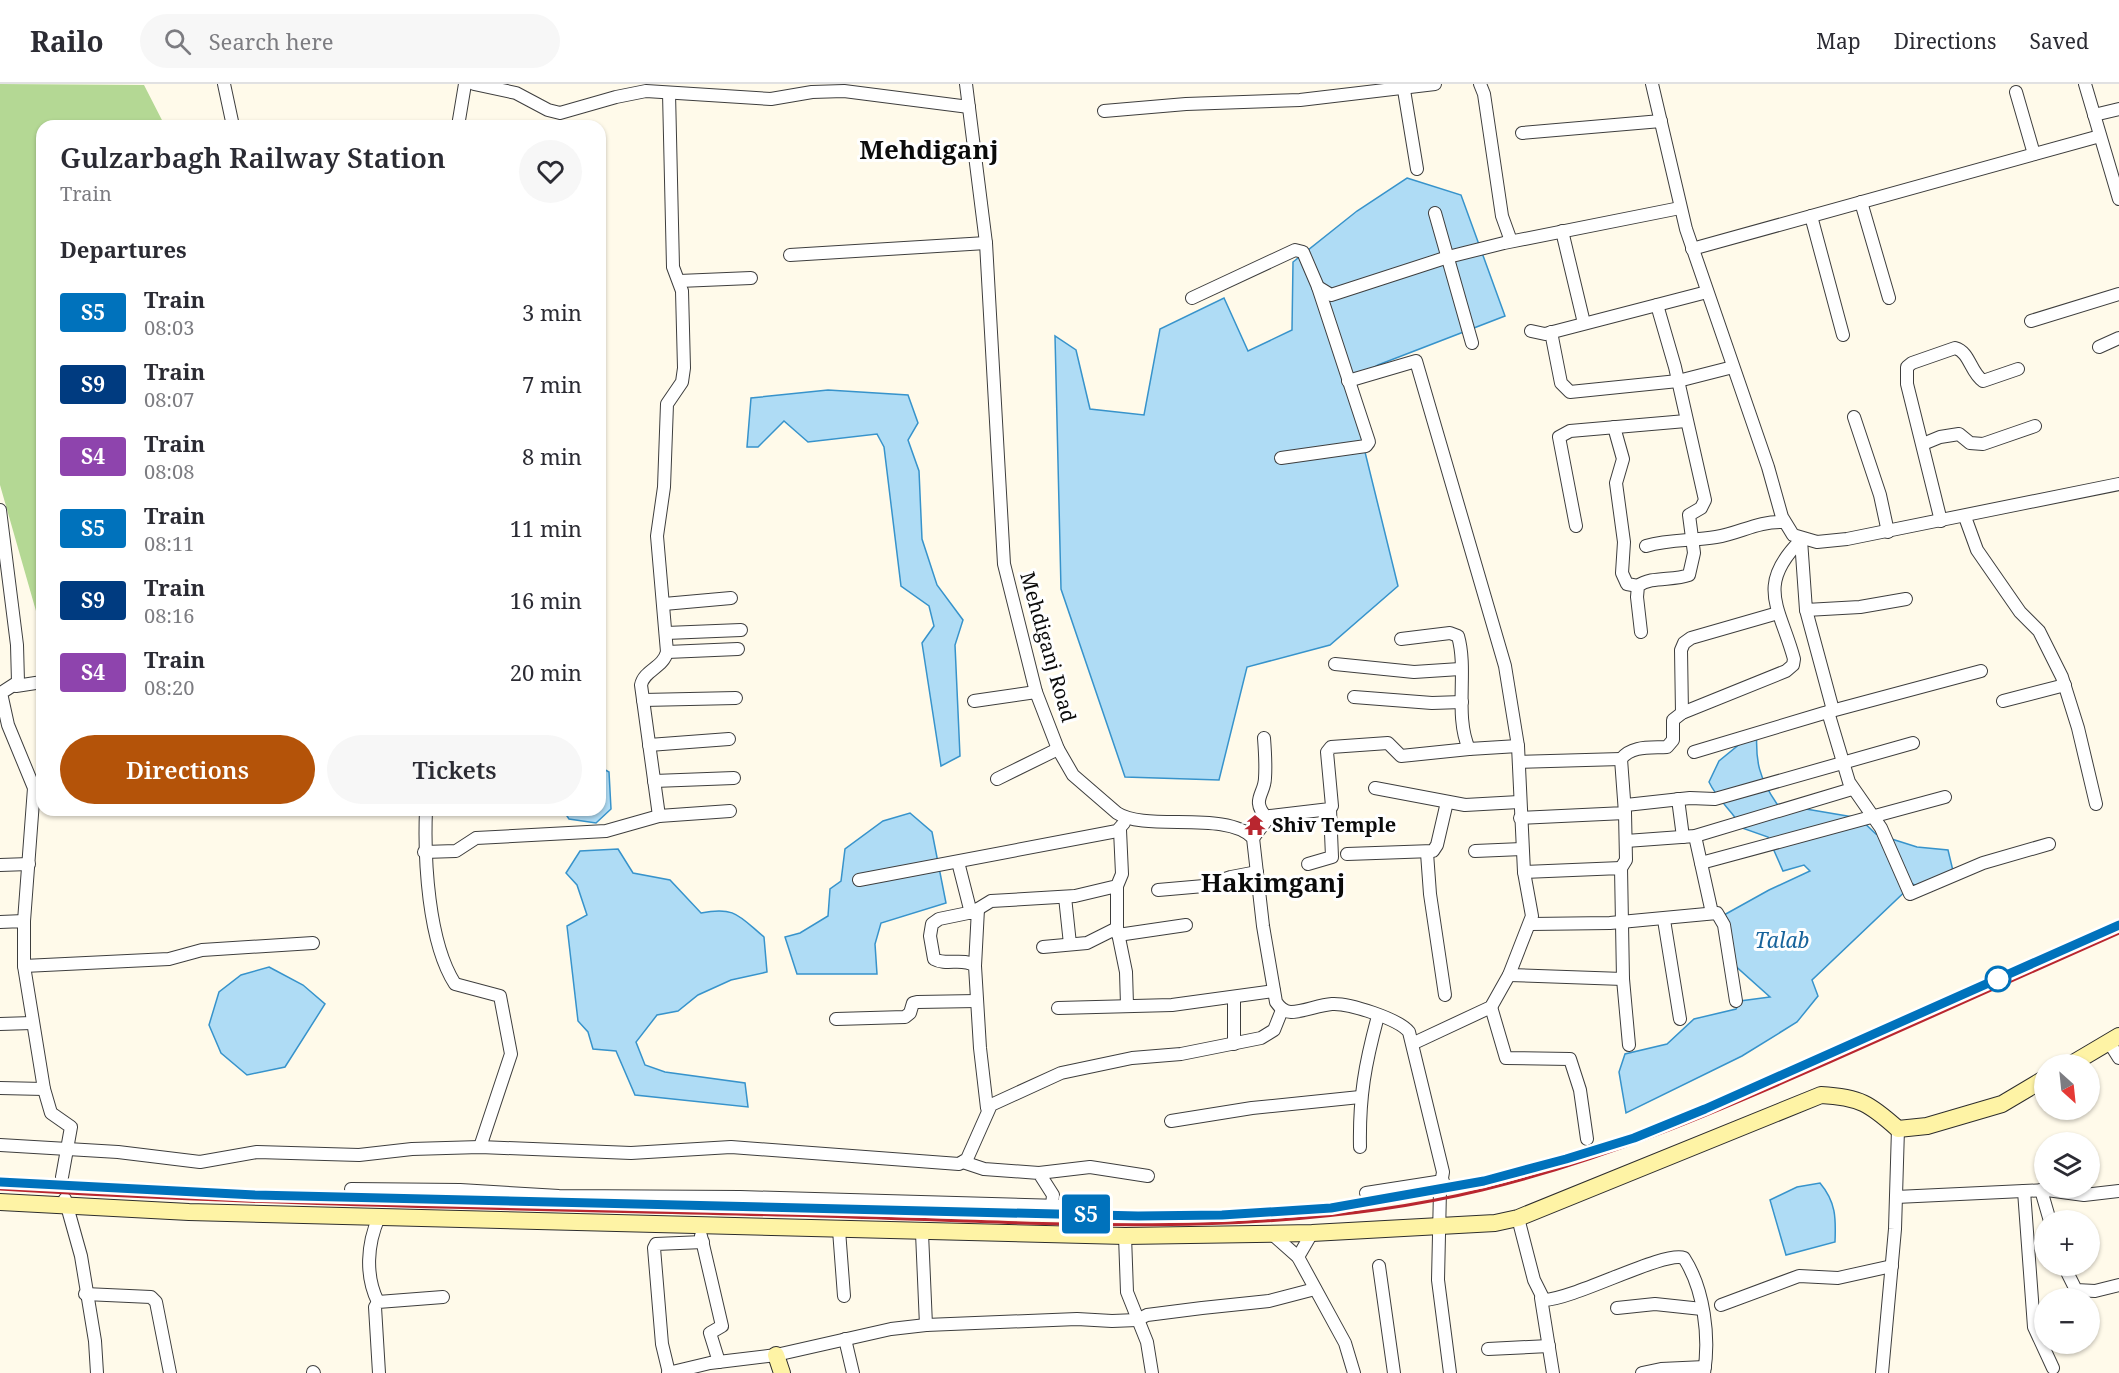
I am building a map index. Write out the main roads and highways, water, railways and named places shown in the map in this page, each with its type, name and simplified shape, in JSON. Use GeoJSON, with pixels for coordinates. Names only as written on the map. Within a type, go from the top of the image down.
{"type":"FeatureCollection","features":[{"type":"Feature","properties":{"kind":"main road"},"geometry":{"type":"LineString","coordinates":[[2089,1054],[2114,1039]]}},
{"type":"Feature","properties":{"kind":"main road"},"geometry":{"type":"LineString","coordinates":[[0,1202],[379,1218],[673,1226],[701,1234],[839,1230],[1125,1236],[1272,1234],[1496,1223],[1518,1218],[1821,1095],[1839,1096],[1874,1107],[1898,1129],[1927,1126],[2002,1104],[2034,1085]]}},
{"type":"Feature","properties":{"kind":"main road"},"geometry":{"type":"LineString","coordinates":[[776,1355],[782,1373]]}},
{"type":"Feature","properties":{"kind":"water"},"geometry":{"type":"Polygon","coordinates":[[[1407,178],[1461,195],[1505,316],[1378,365],[1348,383],[1398,586],[1330,645],[1247,667],[1219,780],[1125,777],[1061,589],[1055,336],[1076,350],[1090,409],[1144,415],[1160,329],[1224,298],[1248,351],[1292,330],[1293,262],[1357,211],[1407,178]]]}},
{"type":"Feature","properties":{"kind":"water"},"geometry":{"type":"Polygon","coordinates":[[[828,390],[908,395],[918,423],[908,440],[919,471],[922,539],[937,585],[963,620],[955,645],[960,756],[941,766],[922,643],[934,626],[929,606],[901,586],[884,447],[877,434],[808,442],[784,421],[758,447],[747,447],[751,398],[828,390]]]}},
{"type":"Feature","properties":{"kind":"water","name":"Talab"},"geometry":{"type":"Polygon","coordinates":[[[1757,730],[1759,769],[1777,804],[1859,818],[1876,834],[1917,847],[1948,850],[1954,875],[1916,886],[1913,884],[1812,980],[1818,996],[1797,1022],[1742,1056],[1626,1113],[1619,1072],[1625,1054],[1667,1044],[1694,1019],[1736,1009],[1740,1001],[1770,997],[1731,962],[1724,915],[1810,871],[1804,865],[1783,871],[1768,837],[1742,828],[1709,782],[1719,761],[1757,730]]]}},
{"type":"Feature","properties":{"kind":"water"},"geometry":{"type":"Polygon","coordinates":[[[606,770],[609,772],[611,809],[606,814],[606,770]]]}},
{"type":"Feature","properties":{"kind":"water"},"geometry":{"type":"Polygon","coordinates":[[[910,813],[932,832],[946,903],[881,923],[875,944],[877,974],[797,974],[785,937],[800,933],[828,916],[830,889],[841,881],[845,849],[883,821],[910,813]]]}},
{"type":"Feature","properties":{"kind":"water"},"geometry":{"type":"Polygon","coordinates":[[[567,816],[604,816],[596,823],[569,819],[567,816]]]}},
{"type":"Feature","properties":{"kind":"water"},"geometry":{"type":"Polygon","coordinates":[[[618,849],[633,873],[670,880],[701,913],[722,911],[736,914],[764,937],[767,972],[731,980],[698,995],[678,1011],[657,1015],[636,1042],[645,1065],[665,1072],[745,1083],[748,1107],[635,1095],[616,1051],[593,1049],[588,1032],[578,1021],[567,926],[587,915],[577,885],[566,873],[580,851],[618,849]]]}},
{"type":"Feature","properties":{"kind":"water"},"geometry":{"type":"Polygon","coordinates":[[[269,967],[303,985],[325,1004],[285,1067],[247,1075],[221,1053],[209,1025],[219,992],[241,975],[269,967]]]}},
{"type":"Feature","properties":{"kind":"water"},"geometry":{"type":"Polygon","coordinates":[[[1820,1183],[1834,1211],[1835,1242],[1786,1255],[1770,1200],[1797,1187],[1820,1183]]]}},
{"type":"Feature","properties":{"kind":"tunnel"},"geometry":{"type":"LineString","coordinates":[[62,1177],[65,1199]]}},
{"type":"Feature","properties":{"kind":"railway"},"geometry":{"type":"LineString","coordinates":[[0,1189],[307,1203],[1068,1224],[1235,1223],[1318,1217],[1400,1206],[1482,1190],[1615,1150],[1787,1081],[2119,933]]}},
{"type":"Feature","properties":{"kind":"railway"},"geometry":{"type":"LineString","coordinates":[[87,1186],[132,1188]]}},
{"type":"Feature","properties":{"kind":"train","name":"S5"},"geometry":{"type":"LineString","coordinates":[[0,1182],[255,1195],[1138,1216],[1222,1215],[1331,1208],[1484,1181],[1634,1138],[1744,1092],[2119,925]]}},
{"type":"Feature","properties":{"kind":"place","name":"Shiv Temple"},"geometry":{"type":"Point","coordinates":[1255,825]}},
{"type":"Feature","properties":{"kind":"district","name":"Mehdiganj"},"geometry":{"type":"Point","coordinates":[929,150]}},
{"type":"Feature","properties":{"kind":"district","name":"Hakimganj"},"geometry":{"type":"Point","coordinates":[1273,883]}}]}
